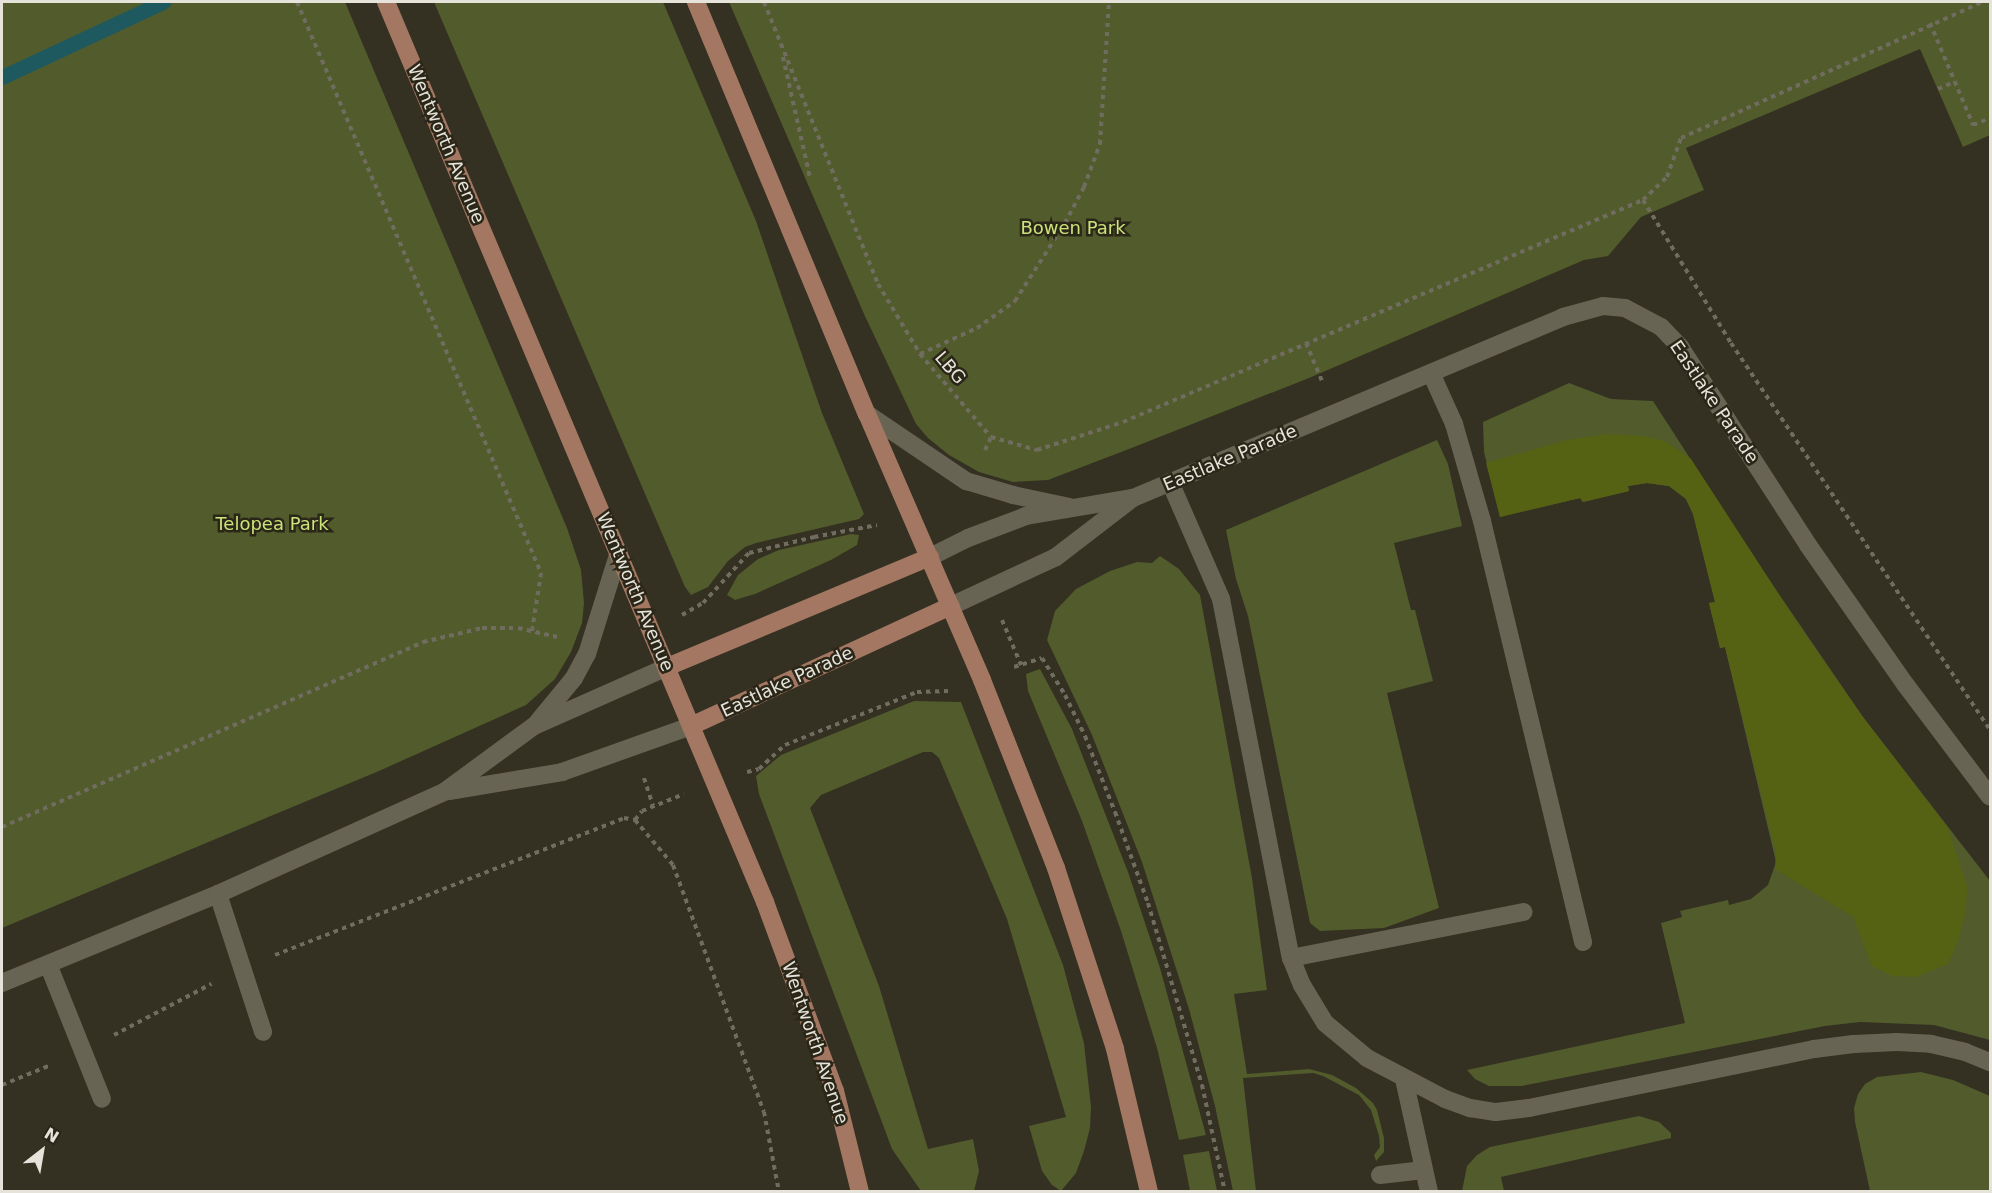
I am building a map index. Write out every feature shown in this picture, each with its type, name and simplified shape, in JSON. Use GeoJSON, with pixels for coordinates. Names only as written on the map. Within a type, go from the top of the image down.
{"type":"FeatureCollection","features":[{"type":"Feature","properties":{"kind":"main road","name":"Wentworth Avenue"},"geometry":{"type":"LineString","coordinates":[[386,2],[765,902],[835,1091],[860,1191]]}},
{"type":"Feature","properties":{"kind":"main road"},"geometry":{"type":"LineString","coordinates":[[696,2],[867,414],[951,606],[1073,917],[1115,1049],[1149,1191]]}},
{"type":"Feature","properties":{"kind":"main road","name":"Eastlake Parade"},"geometry":{"type":"LineString","coordinates":[[667,667],[930,556]]}},
{"type":"Feature","properties":{"kind":"main road","name":"Eastlake Parade"},"geometry":{"type":"LineString","coordinates":[[691,726],[951,606]]}},
{"type":"Feature","properties":{"kind":"street","name":"Eastlake Parade"},"geometry":{"type":"LineString","coordinates":[[951,606],[1056,557],[1133,498],[1563,317],[1603,306],[1625,308],[1661,327],[1680,347],[1848,603],[1990,797]]}},
{"type":"Feature","properties":{"kind":"street"},"geometry":{"type":"LineString","coordinates":[[1431,373],[1454,424],[1482,521],[1583,942]]}},
{"type":"Feature","properties":{"kind":"street","name":"Eastlake Parade"},"geometry":{"type":"LineString","coordinates":[[867,414],[966,481],[1013,495],[1070,507]]}},
{"type":"Feature","properties":{"kind":"street"},"geometry":{"type":"LineString","coordinates":[[1170,482],[1221,599],[1291,958],[1308,997],[1333,1031],[1367,1058],[1404,1079],[1458,1104],[1482,1110],[1506,1112],[1814,1049],[1854,1044],[1897,1042],[1931,1044],[1965,1052],[1990,1062]]}},
{"type":"Feature","properties":{"kind":"street","name":"Eastlake Parade"},"geometry":{"type":"LineString","coordinates":[[930,556],[1015,519],[1070,507],[1133,498]]}},
{"type":"Feature","properties":{"kind":"street"},"geometry":{"type":"LineString","coordinates":[[534,726],[574,678],[587,654],[619,552]]}},
{"type":"Feature","properties":{"kind":"street"},"geometry":{"type":"LineString","coordinates":[[2,983],[218,894],[444,792],[534,726],[667,667]]}},
{"type":"Feature","properties":{"kind":"street"},"geometry":{"type":"LineString","coordinates":[[444,792],[562,772],[691,726]]}},
{"type":"Feature","properties":{"kind":"street"},"geometry":{"type":"LineString","coordinates":[[218,894],[263,1032]]}},
{"type":"Feature","properties":{"kind":"street"},"geometry":{"type":"LineString","coordinates":[[1291,958],[1524,912]]}},
{"type":"Feature","properties":{"kind":"street"},"geometry":{"type":"LineString","coordinates":[[48,964],[102,1099]]}},
{"type":"Feature","properties":{"kind":"street"},"geometry":{"type":"LineString","coordinates":[[1404,1079],[1429,1191]]}},
{"type":"Feature","properties":{"kind":"street"},"geometry":{"type":"LineString","coordinates":[[1380,1175],[1424,1170]]}},
{"type":"Feature","properties":{"kind":"path"},"geometry":{"type":"LineString","coordinates":[[2,827],[423,642],[482,628],[518,628],[532,631],[541,573],[297,2]]}},
{"type":"Feature","properties":{"kind":"path","name":"LBG"},"geometry":{"type":"LineString","coordinates":[[764,2],[878,284],[920,354],[991,437],[1037,450],[1123,422],[1643,200]]}},
{"type":"Feature","properties":{"kind":"path"},"geometry":{"type":"LineString","coordinates":[[920,354],[977,328],[1015,301],[1065,223],[1084,187],[1100,144],[1109,2]]}},
{"type":"Feature","properties":{"kind":"path"},"geometry":{"type":"LineString","coordinates":[[1982,2],[1930,23],[1681,138],[1667,177],[1643,200],[1731,343],[1990,730]]}},
{"type":"Feature","properties":{"kind":"path"},"geometry":{"type":"LineString","coordinates":[[1930,23],[1973,125],[1990,118]]}},
{"type":"Feature","properties":{"kind":"path"},"geometry":{"type":"LineString","coordinates":[[1938,89],[1954,82]]}},
{"type":"Feature","properties":{"kind":"path"},"geometry":{"type":"LineString","coordinates":[[1306,343],[1318,374]]}},
{"type":"Feature","properties":{"kind":"path"},"geometry":{"type":"LineString","coordinates":[[692,611],[704,603],[749,553],[814,537],[862,529]]}},
{"type":"Feature","properties":{"kind":"path"},"geometry":{"type":"LineString","coordinates":[[1021,665],[1042,658],[1056,678],[1084,736],[1115,812],[1148,903],[1199,1075],[1225,1191]]}},
{"type":"Feature","properties":{"kind":"path"},"geometry":{"type":"LineString","coordinates":[[759,769],[785,745],[917,692],[945,692]]}},
{"type":"Feature","properties":{"kind":"path"},"geometry":{"type":"LineString","coordinates":[[635,820],[642,812],[654,806]]}},
{"type":"Feature","properties":{"kind":"path"},"geometry":{"type":"LineString","coordinates":[[2,1085],[82,1052],[241,969],[624,818],[635,820],[673,865],[764,1112],[779,1191]]}},
{"type":"Feature","properties":{"kind":"green space","name":"Telopea Park"},"geometry":{"type":"Polygon","coordinates":[[[2,2],[345,2],[567,528],[581,570],[584,603],[582,623],[571,652],[555,679],[526,705],[379,771],[2,928],[2,2]]]}},
{"type":"Feature","properties":{"kind":"green space"},"geometry":{"type":"Polygon","coordinates":[[[434,2],[663,2],[756,221],[822,413],[864,514],[859,519],[745,547],[728,561],[708,587],[691,595],[685,587],[434,2]]]}},
{"type":"Feature","properties":{"kind":"green space","name":"Bowen Park"},"geometry":{"type":"Polygon","coordinates":[[[729,2],[1990,2],[1990,135],[1963,147],[1920,49],[1686,148],[1704,190],[1641,217],[1608,256],[1584,260],[1309,378],[1048,480],[1013,482],[979,472],[949,455],[928,438],[916,424],[864,314],[729,2]]]}},
{"type":"Feature","properties":{"kind":"green space"},"geometry":{"type":"Polygon","coordinates":[[[1569,383],[1611,399],[1653,401],[1761,568],[1863,717],[1990,881],[1990,1040],[1934,1025],[1860,1022],[1825,1026],[1522,1086],[1489,1086],[1475,1079],[1467,1070],[1685,1023],[1661,923],[1682,917],[1680,911],[1728,900],[1729,905],[1751,899],[1768,885],[1776,862],[1725,647],[1720,648],[1709,603],[1715,602],[1693,514],[1686,499],[1669,486],[1647,483],[1628,486],[1629,491],[1583,502],[1580,498],[1500,517],[1484,452],[1483,422],[1569,383]]]}},
{"type":"Feature","properties":{"kind":"green space"},"geometry":{"type":"Polygon","coordinates":[[[1607,434],[1644,436],[1667,442],[1691,459],[1804,633],[1863,717],[1948,828],[1967,886],[1966,910],[1957,944],[1948,964],[1916,977],[1892,976],[1872,966],[1853,917],[1775,869],[1776,853],[1725,647],[1720,648],[1709,603],[1715,602],[1693,514],[1686,499],[1669,486],[1647,483],[1628,486],[1629,491],[1583,502],[1580,498],[1500,517],[1486,463],[1567,440],[1607,434]]]}},
{"type":"Feature","properties":{"kind":"green space"},"geometry":{"type":"Polygon","coordinates":[[[1437,440],[1448,464],[1462,526],[1394,543],[1411,610],[1415,610],[1433,681],[1387,693],[1439,908],[1384,928],[1320,931],[1310,923],[1248,616],[1236,579],[1226,530],[1437,440]]]}},
{"type":"Feature","properties":{"kind":"green space"},"geometry":{"type":"Polygon","coordinates":[[[851,534],[859,535],[857,545],[831,560],[755,594],[735,600],[727,595],[738,575],[758,559],[779,550],[851,534]]]}},
{"type":"Feature","properties":{"kind":"green space"},"geometry":{"type":"Polygon","coordinates":[[[1160,556],[1179,569],[1200,595],[1252,878],[1267,990],[1234,994],[1247,1074],[1309,1069],[1332,1075],[1356,1088],[1373,1103],[1377,1110],[1384,1138],[1384,1152],[1376,1161],[1374,1155],[1380,1147],[1379,1136],[1371,1110],[1359,1095],[1313,1073],[1243,1078],[1256,1191],[1233,1191],[1215,1106],[1189,1009],[1142,862],[1092,735],[1047,640],[1055,611],[1076,589],[1110,571],[1137,562],[1152,563],[1160,556]]]}},
{"type":"Feature","properties":{"kind":"green space"},"geometry":{"type":"Polygon","coordinates":[[[1040,669],[1072,729],[1128,872],[1160,968],[1206,1135],[1179,1140],[1157,1048],[1121,931],[1082,821],[1028,691],[1026,674],[1040,669]]]}},
{"type":"Feature","properties":{"kind":"green space"},"geometry":{"type":"Polygon","coordinates":[[[914,701],[961,702],[1063,965],[1084,1043],[1091,1107],[1090,1128],[1084,1151],[1076,1173],[1061,1191],[1052,1185],[1042,1171],[1029,1126],[1066,1117],[1007,919],[939,758],[932,752],[923,752],[821,795],[810,808],[879,986],[928,1149],[973,1139],[979,1171],[974,1191],[921,1191],[892,1149],[759,794],[756,776],[781,755],[914,701]]]}},
{"type":"Feature","properties":{"kind":"green space"},"geometry":{"type":"Polygon","coordinates":[[[1921,1072],[1953,1080],[1990,1096],[1990,1191],[1870,1191],[1855,1122],[1854,1108],[1858,1094],[1865,1084],[1877,1077],[1921,1072]]]}},
{"type":"Feature","properties":{"kind":"green space"},"geometry":{"type":"Polygon","coordinates":[[[1639,1116],[1659,1122],[1671,1133],[1671,1138],[1501,1177],[1504,1191],[1462,1191],[1467,1166],[1477,1155],[1490,1147],[1639,1116]]]}},
{"type":"Feature","properties":{"kind":"green space"},"geometry":{"type":"Polygon","coordinates":[[[1209,1151],[1217,1191],[1190,1191],[1183,1155],[1209,1151]]]}},
{"type":"Feature","properties":{"kind":"waterway"},"geometry":{"type":"LineString","coordinates":[[2,77],[163,2]]}}]}
